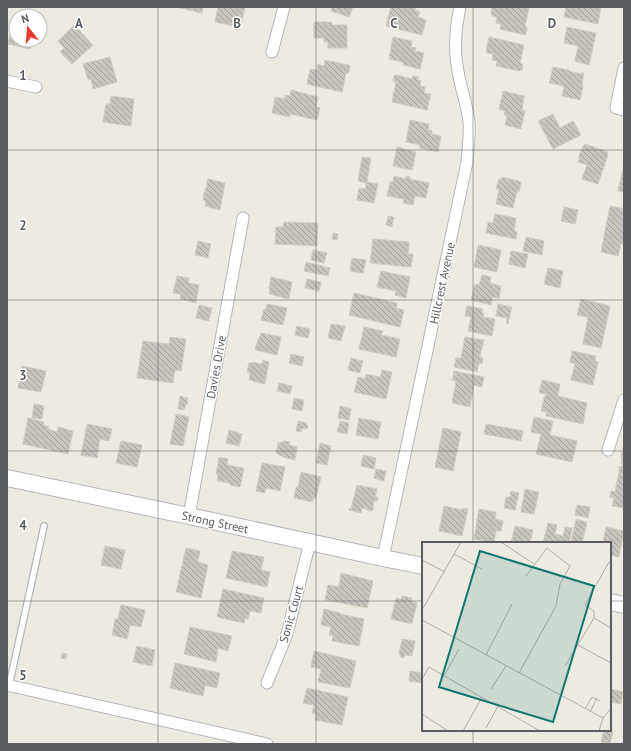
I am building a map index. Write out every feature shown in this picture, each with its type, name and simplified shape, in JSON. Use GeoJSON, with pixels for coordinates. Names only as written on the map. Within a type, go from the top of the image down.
{"type":"FeatureCollection","features":[{"type":"Feature","properties":{"kind":"street"},"geometry":{"type":"LineString","coordinates":[[272,52],[284,7]]}},
{"type":"Feature","properties":{"kind":"street","name":"Hillcrest Avenue"},"geometry":{"type":"LineString","coordinates":[[383,558],[467,162],[469,122],[456,65],[457,23],[460,7]]}},
{"type":"Feature","properties":{"kind":"street"},"geometry":{"type":"LineString","coordinates":[[624,68],[616,108],[624,110]]}},
{"type":"Feature","properties":{"kind":"street"},"geometry":{"type":"LineString","coordinates":[[7,81],[36,87]]}},
{"type":"Feature","properties":{"kind":"street","name":"Davies Drive"},"geometry":{"type":"LineString","coordinates":[[189,516],[243,218]]}},
{"type":"Feature","properties":{"kind":"street"},"geometry":{"type":"LineString","coordinates":[[608,450],[624,400]]}},
{"type":"Feature","properties":{"kind":"street","name":"Strong Street"},"geometry":{"type":"LineString","coordinates":[[7,478],[422,566]]}},
{"type":"Feature","properties":{"kind":"street","name":"Sonic Court"},"geometry":{"type":"LineString","coordinates":[[267,683],[287,634],[310,542]]}},
{"type":"Feature","properties":{"kind":"street"},"geometry":{"type":"LineString","coordinates":[[611,602],[624,604]]}},
{"type":"Feature","properties":{"kind":"street"},"geometry":{"type":"LineString","coordinates":[[8,685],[234,740],[267,744]]}},
{"type":"Feature","properties":{"kind":"lane"},"geometry":{"type":"LineString","coordinates":[[8,685],[44,526]]}},
{"type":"Feature","properties":{"kind":"building"},"geometry":{"type":"Polygon","coordinates":[[[203,7],[202,13],[180,8],[203,7]]]}},
{"type":"Feature","properties":{"kind":"building"},"geometry":{"type":"Polygon","coordinates":[[[218,7],[245,7],[240,29],[234,29],[233,26],[215,22],[218,7]]]}},
{"type":"Feature","properties":{"kind":"building"},"geometry":{"type":"Polygon","coordinates":[[[332,7],[353,7],[349,17],[331,11],[332,7]]]}},
{"type":"Feature","properties":{"kind":"building"},"geometry":{"type":"Polygon","coordinates":[[[391,7],[416,7],[415,10],[420,12],[418,17],[426,20],[422,35],[386,26],[391,7]]]}},
{"type":"Feature","properties":{"kind":"building"},"geometry":{"type":"Polygon","coordinates":[[[492,7],[529,8],[525,26],[527,29],[525,35],[500,29],[501,24],[496,23],[497,17],[492,16],[491,14],[492,7]]]}},
{"type":"Feature","properties":{"kind":"building"},"geometry":{"type":"Polygon","coordinates":[[[566,7],[601,7],[598,24],[564,17],[566,7]]]}},
{"type":"Feature","properties":{"kind":"building"},"geometry":{"type":"Polygon","coordinates":[[[314,22],[332,22],[332,25],[347,25],[347,48],[328,48],[328,42],[324,42],[324,38],[314,38],[314,22]]]}},
{"type":"Feature","properties":{"kind":"building"},"geometry":{"type":"Polygon","coordinates":[[[74,25],[93,45],[72,64],[60,52],[64,48],[58,41],[74,25]]]}},
{"type":"Feature","properties":{"kind":"building"},"geometry":{"type":"Polygon","coordinates":[[[567,27],[596,33],[589,65],[575,61],[578,46],[564,43],[567,27]]]}},
{"type":"Feature","properties":{"kind":"building"},"geometry":{"type":"Polygon","coordinates":[[[393,37],[412,41],[411,47],[416,48],[415,51],[424,53],[420,69],[403,65],[403,62],[389,59],[393,37]]]}},
{"type":"Feature","properties":{"kind":"building"},"geometry":{"type":"Polygon","coordinates":[[[489,37],[524,45],[520,63],[523,65],[522,70],[520,71],[496,66],[497,61],[492,60],[493,54],[487,53],[486,51],[489,37]]]}},
{"type":"Feature","properties":{"kind":"building"},"geometry":{"type":"Polygon","coordinates":[[[110,57],[117,82],[93,89],[91,79],[88,80],[83,64],[110,57]]]}},
{"type":"Feature","properties":{"kind":"building"},"geometry":{"type":"Polygon","coordinates":[[[325,60],[349,65],[349,72],[346,73],[342,92],[307,84],[310,69],[317,70],[318,64],[324,66],[325,60]]]}},
{"type":"Feature","properties":{"kind":"building"},"geometry":{"type":"Polygon","coordinates":[[[553,67],[581,74],[584,73],[580,100],[562,96],[564,86],[549,83],[553,67]]]}},
{"type":"Feature","properties":{"kind":"building"},"geometry":{"type":"Polygon","coordinates":[[[396,75],[412,79],[413,76],[419,77],[418,80],[421,81],[420,86],[425,87],[424,93],[431,94],[427,110],[392,102],[396,82],[393,81],[394,76],[396,75]]]}},
{"type":"Feature","properties":{"kind":"building"},"geometry":{"type":"Polygon","coordinates":[[[291,90],[318,97],[316,107],[320,108],[317,120],[290,114],[290,117],[272,113],[275,97],[285,99],[285,95],[290,96],[291,90]]]}},
{"type":"Feature","properties":{"kind":"building"},"geometry":{"type":"Polygon","coordinates":[[[503,91],[524,96],[522,110],[525,111],[521,129],[505,125],[507,116],[504,115],[505,111],[499,109],[503,91]]]}},
{"type":"Feature","properties":{"kind":"building"},"geometry":{"type":"Polygon","coordinates":[[[111,96],[134,99],[131,126],[103,122],[106,104],[110,104],[111,96]]]}},
{"type":"Feature","properties":{"kind":"building"},"geometry":{"type":"Polygon","coordinates":[[[553,114],[560,128],[573,121],[581,135],[553,149],[538,121],[553,114]]]}},
{"type":"Feature","properties":{"kind":"building"},"geometry":{"type":"Polygon","coordinates":[[[410,120],[429,124],[428,130],[432,131],[432,134],[441,136],[438,152],[419,148],[420,145],[406,142],[410,120]]]}},
{"type":"Feature","properties":{"kind":"building"},"geometry":{"type":"Polygon","coordinates":[[[585,144],[608,152],[598,184],[582,179],[587,165],[578,162],[580,158],[578,158],[585,144]]]}},
{"type":"Feature","properties":{"kind":"building"},"geometry":{"type":"Polygon","coordinates":[[[397,147],[416,152],[412,170],[393,166],[397,147]]]}},
{"type":"Feature","properties":{"kind":"building"},"geometry":{"type":"Polygon","coordinates":[[[362,157],[371,158],[367,182],[378,184],[374,203],[357,200],[359,188],[365,189],[366,183],[358,181],[362,157]]]}},
{"type":"Feature","properties":{"kind":"building"},"geometry":{"type":"Polygon","coordinates":[[[624,164],[624,192],[618,191],[624,164]]]}},
{"type":"Feature","properties":{"kind":"building"},"geometry":{"type":"Polygon","coordinates":[[[394,176],[406,179],[406,176],[410,177],[410,179],[429,183],[426,198],[415,196],[413,205],[403,203],[404,199],[387,196],[390,182],[393,182],[394,176]]]}},
{"type":"Feature","properties":{"kind":"building"},"geometry":{"type":"Polygon","coordinates":[[[502,177],[521,182],[513,208],[496,204],[499,189],[496,189],[499,179],[501,180],[502,177]]]}},
{"type":"Feature","properties":{"kind":"building"},"geometry":{"type":"Polygon","coordinates":[[[208,179],[225,183],[220,210],[205,206],[206,201],[203,200],[203,195],[204,192],[205,193],[208,179]]]}},
{"type":"Feature","properties":{"kind":"building"},"geometry":{"type":"Polygon","coordinates":[[[610,206],[624,209],[624,244],[621,244],[618,256],[601,252],[610,206]]]}},
{"type":"Feature","properties":{"kind":"building"},"geometry":{"type":"Polygon","coordinates":[[[564,207],[578,210],[575,224],[561,221],[564,207]]]}},
{"type":"Feature","properties":{"kind":"building"},"geometry":{"type":"Polygon","coordinates":[[[495,214],[516,218],[514,231],[517,232],[516,239],[486,233],[488,222],[493,223],[495,214]]]}},
{"type":"Feature","properties":{"kind":"building"},"geometry":{"type":"Polygon","coordinates":[[[388,216],[394,217],[392,227],[386,225],[388,216]]]}},
{"type":"Feature","properties":{"kind":"building"},"geometry":{"type":"Polygon","coordinates":[[[284,222],[318,223],[317,246],[275,244],[276,227],[283,227],[284,222]]]}},
{"type":"Feature","properties":{"kind":"building"},"geometry":{"type":"Polygon","coordinates":[[[333,233],[338,234],[337,240],[332,239],[333,233]]]}},
{"type":"Feature","properties":{"kind":"building"},"geometry":{"type":"Polygon","coordinates":[[[526,237],[544,241],[542,255],[523,251],[526,237]]]}},
{"type":"Feature","properties":{"kind":"building"},"geometry":{"type":"Polygon","coordinates":[[[373,239],[409,242],[408,254],[413,254],[411,267],[370,263],[373,239]]]}},
{"type":"Feature","properties":{"kind":"building"},"geometry":{"type":"Polygon","coordinates":[[[198,241],[211,244],[208,258],[195,255],[198,241]]]}},
{"type":"Feature","properties":{"kind":"building"},"geometry":{"type":"Polygon","coordinates":[[[478,245],[501,250],[497,272],[474,267],[478,245]]]}},
{"type":"Feature","properties":{"kind":"building"},"geometry":{"type":"Polygon","coordinates":[[[313,250],[327,253],[324,263],[311,260],[313,250]]]}},
{"type":"Feature","properties":{"kind":"building"},"geometry":{"type":"Polygon","coordinates":[[[511,251],[528,254],[525,268],[509,264],[511,251]]]}},
{"type":"Feature","properties":{"kind":"building"},"geometry":{"type":"Polygon","coordinates":[[[352,258],[366,260],[363,273],[350,271],[352,258]]]}},
{"type":"Feature","properties":{"kind":"building"},"geometry":{"type":"Polygon","coordinates":[[[306,262],[330,268],[328,276],[304,271],[306,262]]]}},
{"type":"Feature","properties":{"kind":"building"},"geometry":{"type":"Polygon","coordinates":[[[548,268],[563,271],[560,288],[544,284],[548,268]]]}},
{"type":"Feature","properties":{"kind":"building"},"geometry":{"type":"Polygon","coordinates":[[[381,271],[410,277],[406,298],[395,295],[396,291],[377,287],[381,271]]]}},
{"type":"Feature","properties":{"kind":"building"},"geometry":{"type":"Polygon","coordinates":[[[482,275],[491,277],[490,283],[501,286],[499,299],[493,297],[491,305],[471,300],[475,284],[479,285],[482,275]]]}},
{"type":"Feature","properties":{"kind":"building"},"geometry":{"type":"Polygon","coordinates":[[[177,276],[189,278],[188,283],[199,285],[196,303],[180,299],[181,294],[173,293],[177,276]]]}},
{"type":"Feature","properties":{"kind":"building"},"geometry":{"type":"Polygon","coordinates":[[[271,277],[292,282],[289,299],[269,294],[271,277]]]}},
{"type":"Feature","properties":{"kind":"building"},"geometry":{"type":"Polygon","coordinates":[[[307,279],[321,282],[319,291],[305,288],[307,279]]]}},
{"type":"Feature","properties":{"kind":"building"},"geometry":{"type":"Polygon","coordinates":[[[354,293],[397,303],[396,308],[404,310],[400,327],[349,315],[354,293]]]}},
{"type":"Feature","properties":{"kind":"building"},"geometry":{"type":"Polygon","coordinates":[[[581,299],[610,306],[601,348],[583,344],[588,317],[577,315],[581,299]]]}},
{"type":"Feature","properties":{"kind":"building"},"geometry":{"type":"Polygon","coordinates":[[[267,304],[287,308],[283,325],[261,320],[267,304]]]}},
{"type":"Feature","properties":{"kind":"building"},"geometry":{"type":"Polygon","coordinates":[[[498,304],[512,307],[508,324],[506,323],[507,318],[496,316],[498,304]]]}},
{"type":"Feature","properties":{"kind":"building"},"geometry":{"type":"Polygon","coordinates":[[[199,305],[212,308],[209,321],[196,318],[199,305]]]}},
{"type":"Feature","properties":{"kind":"building"},"geometry":{"type":"Polygon","coordinates":[[[467,306],[483,309],[483,317],[495,319],[492,336],[468,331],[471,317],[465,316],[467,306]]]}},
{"type":"Feature","properties":{"kind":"building"},"geometry":{"type":"Polygon","coordinates":[[[331,324],[345,326],[341,341],[328,338],[331,324]]]}},
{"type":"Feature","properties":{"kind":"building"},"geometry":{"type":"Polygon","coordinates":[[[297,326],[310,329],[308,338],[295,335],[297,326]]]}},
{"type":"Feature","properties":{"kind":"building"},"geometry":{"type":"Polygon","coordinates":[[[364,327],[383,331],[381,335],[400,339],[396,357],[359,349],[364,327]]]}},
{"type":"Feature","properties":{"kind":"building"},"geometry":{"type":"Polygon","coordinates":[[[261,333],[281,337],[277,355],[255,350],[261,333]]]}},
{"type":"Feature","properties":{"kind":"building"},"geometry":{"type":"Polygon","coordinates":[[[170,337],[186,339],[181,371],[175,370],[173,383],[137,378],[143,341],[169,344],[170,337]]]}},
{"type":"Feature","properties":{"kind":"building"},"geometry":{"type":"Polygon","coordinates":[[[465,337],[484,340],[480,357],[483,358],[482,364],[479,363],[477,372],[454,367],[456,358],[461,358],[465,337]]]}},
{"type":"Feature","properties":{"kind":"building"},"geometry":{"type":"Polygon","coordinates":[[[572,351],[596,356],[595,361],[598,362],[593,385],[571,380],[575,364],[570,362],[572,351]]]}},
{"type":"Feature","properties":{"kind":"building"},"geometry":{"type":"Polygon","coordinates":[[[291,354],[304,357],[302,366],[289,363],[291,354]]]}},
{"type":"Feature","properties":{"kind":"building"},"geometry":{"type":"Polygon","coordinates":[[[351,358],[363,361],[360,373],[348,370],[351,358]]]}},
{"type":"Feature","properties":{"kind":"building"},"geometry":{"type":"Polygon","coordinates":[[[263,360],[269,362],[265,384],[249,380],[250,372],[247,372],[249,363],[252,362],[262,364],[263,360]]]}},
{"type":"Feature","properties":{"kind":"building"},"geometry":{"type":"Polygon","coordinates":[[[22,366],[46,371],[41,392],[18,388],[22,366]]]}},
{"type":"Feature","properties":{"kind":"building"},"geometry":{"type":"Polygon","coordinates":[[[382,370],[392,372],[386,399],[354,392],[358,377],[365,379],[366,374],[380,377],[382,370]]]}},
{"type":"Feature","properties":{"kind":"building"},"geometry":{"type":"Polygon","coordinates":[[[454,371],[484,377],[482,387],[474,385],[470,407],[452,403],[456,381],[452,380],[454,371]]]}},
{"type":"Feature","properties":{"kind":"building"},"geometry":{"type":"Polygon","coordinates":[[[542,380],[560,384],[558,396],[587,403],[583,424],[546,416],[547,412],[541,411],[546,394],[539,393],[542,380]]]}},
{"type":"Feature","properties":{"kind":"building"},"geometry":{"type":"Polygon","coordinates":[[[279,383],[292,386],[290,394],[277,391],[279,383]]]}},
{"type":"Feature","properties":{"kind":"building"},"geometry":{"type":"Polygon","coordinates":[[[180,396],[188,398],[187,405],[186,404],[184,410],[178,409],[180,396]]]}},
{"type":"Feature","properties":{"kind":"building"},"geometry":{"type":"Polygon","coordinates":[[[294,398],[304,400],[302,411],[292,409],[294,398]]]}},
{"type":"Feature","properties":{"kind":"building"},"geometry":{"type":"Polygon","coordinates":[[[34,404],[44,406],[42,419],[32,418],[34,404]]]}},
{"type":"Feature","properties":{"kind":"building"},"geometry":{"type":"Polygon","coordinates":[[[340,406],[351,409],[349,420],[338,418],[340,406]]]}},
{"type":"Feature","properties":{"kind":"building"},"geometry":{"type":"Polygon","coordinates":[[[176,414],[189,417],[183,446],[170,444],[176,414]]]}},
{"type":"Feature","properties":{"kind":"building"},"geometry":{"type":"Polygon","coordinates":[[[534,417],[553,421],[550,435],[577,441],[572,462],[536,454],[541,434],[531,432],[534,417]]]}},
{"type":"Feature","properties":{"kind":"building"},"geometry":{"type":"Polygon","coordinates":[[[28,418],[44,422],[43,425],[49,427],[48,429],[57,432],[58,427],[73,431],[68,454],[23,444],[28,418]]]}},
{"type":"Feature","properties":{"kind":"building"},"geometry":{"type":"Polygon","coordinates":[[[359,418],[381,422],[378,439],[356,435],[359,418]]]}},
{"type":"Feature","properties":{"kind":"building"},"geometry":{"type":"Polygon","coordinates":[[[298,421],[306,423],[308,425],[307,429],[302,428],[301,432],[296,431],[298,421]]]}},
{"type":"Feature","properties":{"kind":"building"},"geometry":{"type":"Polygon","coordinates":[[[340,421],[349,423],[347,434],[337,432],[340,421]]]}},
{"type":"Feature","properties":{"kind":"building"},"geometry":{"type":"Polygon","coordinates":[[[87,424],[112,429],[109,441],[100,439],[97,458],[81,455],[87,424]]]}},
{"type":"Feature","properties":{"kind":"building"},"geometry":{"type":"Polygon","coordinates":[[[486,424],[523,431],[521,441],[484,434],[486,424]]]}},
{"type":"Feature","properties":{"kind":"building"},"geometry":{"type":"Polygon","coordinates":[[[443,428],[461,432],[453,471],[435,467],[443,428]]]}},
{"type":"Feature","properties":{"kind":"building"},"geometry":{"type":"Polygon","coordinates":[[[229,430],[242,434],[239,446],[226,443],[229,430]]]}},
{"type":"Feature","properties":{"kind":"building"},"geometry":{"type":"Polygon","coordinates":[[[121,441],[142,445],[137,467],[116,463],[121,441]]]}},
{"type":"Feature","properties":{"kind":"building"},"geometry":{"type":"Polygon","coordinates":[[[283,441],[290,442],[289,445],[297,447],[295,460],[283,457],[276,453],[278,443],[283,441]]]}},
{"type":"Feature","properties":{"kind":"building"},"geometry":{"type":"Polygon","coordinates":[[[320,443],[331,446],[327,465],[316,463],[320,443]]]}},
{"type":"Feature","properties":{"kind":"building"},"geometry":{"type":"Polygon","coordinates":[[[624,443],[624,465],[621,464],[621,458],[624,443]]]}},
{"type":"Feature","properties":{"kind":"building"},"geometry":{"type":"Polygon","coordinates":[[[363,455],[376,458],[374,469],[361,466],[363,455]]]}},
{"type":"Feature","properties":{"kind":"building"},"geometry":{"type":"Polygon","coordinates":[[[219,457],[228,459],[227,465],[244,468],[240,487],[230,485],[230,483],[217,481],[218,475],[216,474],[219,457]]]}},
{"type":"Feature","properties":{"kind":"building"},"geometry":{"type":"Polygon","coordinates":[[[262,463],[285,467],[280,491],[266,488],[265,493],[256,491],[262,463]]]}},
{"type":"Feature","properties":{"kind":"building"},"geometry":{"type":"Polygon","coordinates":[[[620,466],[624,467],[624,508],[612,506],[614,498],[610,497],[611,491],[615,492],[620,466]]]}},
{"type":"Feature","properties":{"kind":"building"},"geometry":{"type":"Polygon","coordinates":[[[376,469],[386,471],[384,481],[374,478],[376,469]]]}},
{"type":"Feature","properties":{"kind":"building"},"geometry":{"type":"Polygon","coordinates":[[[301,472],[321,477],[316,498],[313,498],[312,502],[294,498],[301,472]]]}},
{"type":"Feature","properties":{"kind":"building"},"geometry":{"type":"Polygon","coordinates":[[[357,485],[377,489],[375,497],[378,497],[377,501],[374,501],[373,510],[368,511],[367,509],[362,508],[361,513],[349,510],[349,508],[351,509],[357,485]]]}},
{"type":"Feature","properties":{"kind":"building"},"geometry":{"type":"Polygon","coordinates":[[[525,489],[539,492],[534,514],[521,512],[525,489]]]}},
{"type":"Feature","properties":{"kind":"building"},"geometry":{"type":"Polygon","coordinates":[[[511,491],[519,493],[515,510],[504,508],[506,497],[510,497],[511,491]]]}},
{"type":"Feature","properties":{"kind":"building"},"geometry":{"type":"Polygon","coordinates":[[[577,505],[590,507],[588,518],[575,515],[577,505]]]}},
{"type":"Feature","properties":{"kind":"building"},"geometry":{"type":"Polygon","coordinates":[[[444,506],[462,510],[463,508],[468,509],[462,536],[439,531],[444,506]]]}},
{"type":"Feature","properties":{"kind":"building"},"geometry":{"type":"Polygon","coordinates":[[[479,509],[496,512],[495,519],[503,521],[501,531],[496,531],[494,542],[484,542],[474,539],[479,509]]]}},
{"type":"Feature","properties":{"kind":"building"},"geometry":{"type":"Polygon","coordinates":[[[576,519],[587,522],[582,542],[571,542],[576,519]]]}},
{"type":"Feature","properties":{"kind":"building"},"geometry":{"type":"Polygon","coordinates":[[[548,523],[557,525],[555,534],[563,536],[565,527],[572,528],[569,542],[543,542],[548,523]]]}},
{"type":"Feature","properties":{"kind":"building"},"geometry":{"type":"Polygon","coordinates":[[[515,526],[533,530],[530,542],[511,542],[515,526]]]}},
{"type":"Feature","properties":{"kind":"building"},"geometry":{"type":"Polygon","coordinates":[[[606,527],[624,531],[619,557],[611,555],[611,542],[603,542],[606,527]]]}},
{"type":"Feature","properties":{"kind":"building"},"geometry":{"type":"Polygon","coordinates":[[[105,546],[125,550],[121,569],[101,565],[105,546]]]}},
{"type":"Feature","properties":{"kind":"building"},"geometry":{"type":"Polygon","coordinates":[[[186,548],[200,551],[198,562],[208,565],[201,598],[176,592],[186,548]]]}},
{"type":"Feature","properties":{"kind":"building"},"geometry":{"type":"Polygon","coordinates":[[[232,551],[264,557],[261,570],[270,572],[267,587],[226,578],[232,551]]]}},
{"type":"Feature","properties":{"kind":"building"},"geometry":{"type":"Polygon","coordinates":[[[341,573],[373,581],[367,608],[325,600],[328,585],[339,587],[341,573]]]}},
{"type":"Feature","properties":{"kind":"building"},"geometry":{"type":"Polygon","coordinates":[[[223,589],[264,598],[261,613],[250,611],[248,619],[245,618],[244,623],[217,617],[223,589]]]}},
{"type":"Feature","properties":{"kind":"building"},"geometry":{"type":"Polygon","coordinates":[[[402,596],[412,598],[411,601],[417,603],[412,624],[391,619],[396,598],[401,599],[402,596]]]}},
{"type":"Feature","properties":{"kind":"building"},"geometry":{"type":"Polygon","coordinates":[[[121,605],[145,610],[141,627],[130,625],[127,639],[112,635],[115,619],[118,619],[121,605]]]}},
{"type":"Feature","properties":{"kind":"building"},"geometry":{"type":"Polygon","coordinates":[[[324,609],[364,619],[359,646],[332,641],[333,636],[329,635],[331,627],[321,625],[324,609]]]}},
{"type":"Feature","properties":{"kind":"building"},"geometry":{"type":"Polygon","coordinates":[[[190,627],[232,636],[228,651],[218,648],[216,662],[184,654],[190,627]]]}},
{"type":"Feature","properties":{"kind":"building"},"geometry":{"type":"Polygon","coordinates":[[[402,639],[415,641],[412,656],[405,655],[404,658],[400,657],[399,654],[402,639]]]}},
{"type":"Feature","properties":{"kind":"building"},"geometry":{"type":"Polygon","coordinates":[[[137,646],[155,650],[152,666],[133,662],[137,646]]]}},
{"type":"Feature","properties":{"kind":"building"},"geometry":{"type":"Polygon","coordinates":[[[314,651],[356,661],[350,688],[318,682],[321,669],[311,667],[314,651]]]}},
{"type":"Feature","properties":{"kind":"building"},"geometry":{"type":"Polygon","coordinates":[[[62,653],[67,654],[66,659],[61,658],[62,653]]]}},
{"type":"Feature","properties":{"kind":"building"},"geometry":{"type":"Polygon","coordinates":[[[175,663],[220,673],[217,688],[205,685],[203,696],[170,688],[175,663]]]}},
{"type":"Feature","properties":{"kind":"building"},"geometry":{"type":"Polygon","coordinates":[[[410,671],[422,673],[422,683],[409,681],[410,671]]]}},
{"type":"Feature","properties":{"kind":"building"},"geometry":{"type":"Polygon","coordinates":[[[307,688],[348,697],[342,725],[315,720],[316,714],[312,713],[314,705],[303,703],[307,688]]]}},
{"type":"Feature","properties":{"kind":"building"},"geometry":{"type":"Polygon","coordinates":[[[612,689],[623,692],[621,704],[611,702],[612,689]]]}},
{"type":"Feature","properties":{"kind":"building"},"geometry":{"type":"Polygon","coordinates":[[[604,731],[613,732],[610,744],[601,742],[604,731]]]}}]}
